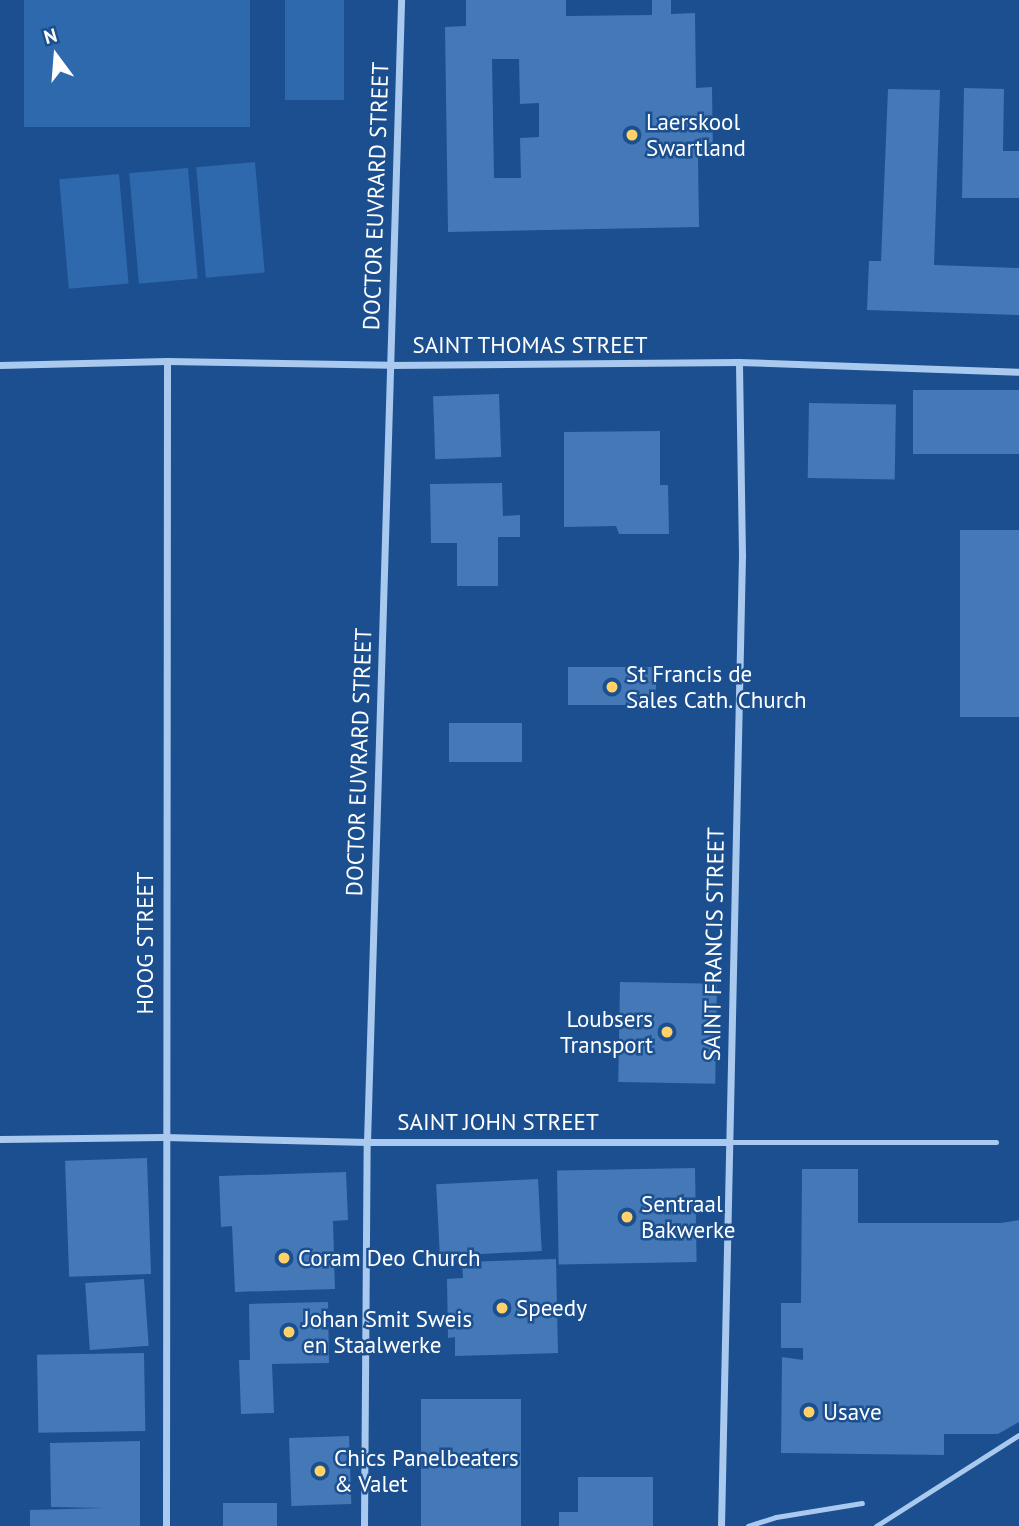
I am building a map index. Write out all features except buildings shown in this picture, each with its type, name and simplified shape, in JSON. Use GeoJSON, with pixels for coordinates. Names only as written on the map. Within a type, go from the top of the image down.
{"type":"FeatureCollection","features":[{"type":"Feature","properties":{"kind":"street","name":"DOCTOR EUVRARD STREET"},"geometry":{"type":"LineString","coordinates":[[363,1526],[368,1142],[401,0]]}},
{"type":"Feature","properties":{"kind":"street","name":"SAINT THOMAS STREET"},"geometry":{"type":"LineString","coordinates":[[0,365],[167,361],[389,365],[739,362],[1019,372]]}},
{"type":"Feature","properties":{"kind":"street","name":"HOOG STREET"},"geometry":{"type":"LineString","coordinates":[[166,1526],[164,1137],[167,361]]}},
{"type":"Feature","properties":{"kind":"street","name":"SAINT FRANCIS STREET"},"geometry":{"type":"LineString","coordinates":[[721,1526],[742,555],[739,362]]}},
{"type":"Feature","properties":{"kind":"street","name":"SAINT JOHN STREET"},"geometry":{"type":"LineString","coordinates":[[0,1139],[164,1137],[368,1142],[729,1142]]}},
{"type":"Feature","properties":{"kind":"lane","name":"SAINT JOHN STREET"},"geometry":{"type":"LineString","coordinates":[[729,1142],[996,1142]]}},
{"type":"Feature","properties":{"kind":"lane"},"geometry":{"type":"LineString","coordinates":[[876,1526],[1019,1436]]}},
{"type":"Feature","properties":{"kind":"lane"},"geometry":{"type":"LineString","coordinates":[[748,1526],[776,1517],[862,1503]]}},
{"type":"Feature","properties":{"kind":"shaded area"},"geometry":{"type":"Polygon","coordinates":[[[24,0],[250,0],[250,127],[24,127],[24,0]]]}},
{"type":"Feature","properties":{"kind":"shaded area"},"geometry":{"type":"Polygon","coordinates":[[[285,0],[344,0],[344,100],[285,100],[285,0]]]}},
{"type":"Feature","properties":{"kind":"shaded area"},"geometry":{"type":"Polygon","coordinates":[[[255,162],[265,273],[206,278],[196,167],[255,162]]]}},
{"type":"Feature","properties":{"kind":"shaded area"},"geometry":{"type":"Polygon","coordinates":[[[188,168],[198,279],[139,284],[129,173],[188,168]]]}},
{"type":"Feature","properties":{"kind":"shaded area"},"geometry":{"type":"Polygon","coordinates":[[[119,174],[129,284],[69,289],[59,179],[119,174]]]}},
{"type":"Feature","properties":{"kind":"place","name":"Laerskool Swartland"},"geometry":{"type":"Point","coordinates":[632,135]}},
{"type":"Feature","properties":{"kind":"place","name":"St Francis de Sales Cath. Church"},"geometry":{"type":"Point","coordinates":[612,687]}},
{"type":"Feature","properties":{"kind":"place","name":"Loubsers Transport"},"geometry":{"type":"Point","coordinates":[667,1032]}},
{"type":"Feature","properties":{"kind":"place","name":"Sentraal Bakwerke"},"geometry":{"type":"Point","coordinates":[627,1217]}},
{"type":"Feature","properties":{"kind":"place","name":"Coram Deo Church"},"geometry":{"type":"Point","coordinates":[284,1258]}},
{"type":"Feature","properties":{"kind":"place","name":"Speedy"},"geometry":{"type":"Point","coordinates":[502,1308]}},
{"type":"Feature","properties":{"kind":"place","name":"Johan Smit Sweis en Staalwerke"},"geometry":{"type":"Point","coordinates":[289,1332]}},
{"type":"Feature","properties":{"kind":"place","name":"Usave"},"geometry":{"type":"Point","coordinates":[809,1412]}},
{"type":"Feature","properties":{"kind":"place","name":"Chics Panelbeaters & Valet"},"geometry":{"type":"Point","coordinates":[320,1471]}}]}
